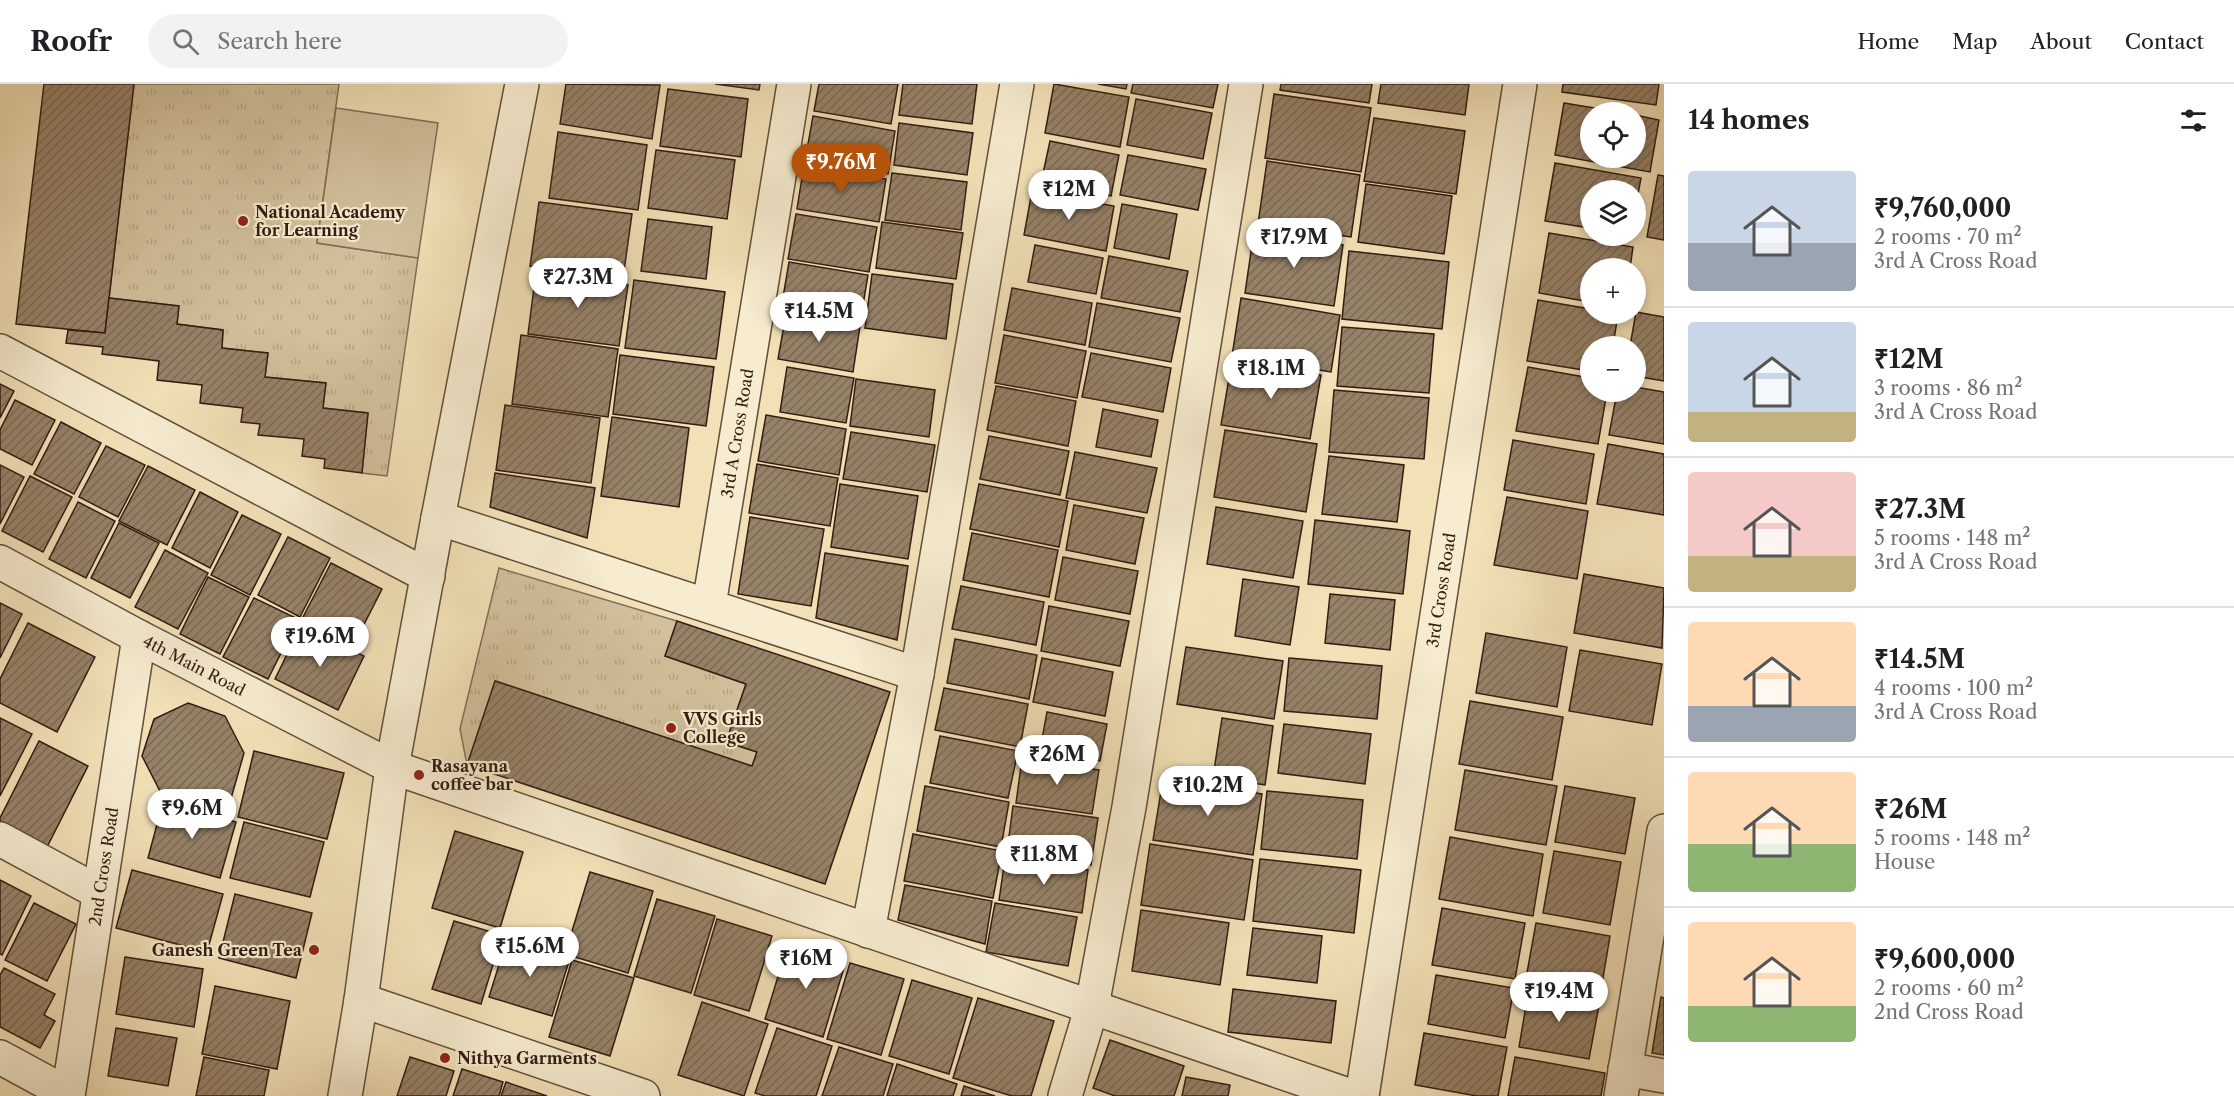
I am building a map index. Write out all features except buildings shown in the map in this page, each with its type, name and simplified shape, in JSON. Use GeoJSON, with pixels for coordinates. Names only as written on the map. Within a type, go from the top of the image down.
{"type":"FeatureCollection","features":[{"type":"Feature","properties":{"kind":"street"},"geometry":{"type":"LineString","coordinates":[[345,1096],[361,1000],[392,767],[522,84]]}},
{"type":"Feature","properties":{"kind":"street","name":"3rd A Cross Road"},"geometry":{"type":"LineString","coordinates":[[709,605],[794,84]]}},
{"type":"Feature","properties":{"kind":"street"},"geometry":{"type":"LineString","coordinates":[[868,931],[917,674],[1017,84]]}},
{"type":"Feature","properties":{"kind":"street"},"geometry":{"type":"LineString","coordinates":[[1065,1096],[1092,1006],[1129,807],[1246,84]]}},
{"type":"Feature","properties":{"kind":"street","name":"3rd Cross Road"},"geometry":{"type":"LineString","coordinates":[[1362,1096],[1520,84]]}},
{"type":"Feature","properties":{"kind":"street"},"geometry":{"type":"LineString","coordinates":[[0,351],[428,576]]}},
{"type":"Feature","properties":{"kind":"street"},"geometry":{"type":"LineString","coordinates":[[438,518],[917,674]]}},
{"type":"Feature","properties":{"kind":"street","name":"4th Main Road"},"geometry":{"type":"LineString","coordinates":[[0,562],[139,637],[392,767],[1351,1096]]}},
{"type":"Feature","properties":{"kind":"street","name":"2nd Cross Road"},"geometry":{"type":"LineString","coordinates":[[68,1095],[139,637]]}},
{"type":"Feature","properties":{"kind":"street"},"geometry":{"type":"LineString","coordinates":[[1664,831],[1623,1083],[1664,1076]]}},
{"type":"Feature","properties":{"kind":"street"},"geometry":{"type":"LineString","coordinates":[[0,839],[98,892]]}},
{"type":"Feature","properties":{"kind":"street"},"geometry":{"type":"LineString","coordinates":[[361,1000],[643,1096]]}},
{"type":"Feature","properties":{"kind":"street"},"geometry":{"type":"LineString","coordinates":[[0,1057],[68,1095]]}},
{"type":"Feature","properties":{"kind":"green space"},"geometry":{"type":"Polygon","coordinates":[[[134,84],[339,84],[317,243],[418,258],[387,476],[362,473],[368,413],[323,408],[326,383],[265,377],[268,353],[222,348],[223,330],[177,324],[179,306],[109,298],[134,84]]]}},
{"type":"Feature","properties":{"kind":"green space"},"geometry":{"type":"Polygon","coordinates":[[[336,108],[438,123],[418,258],[317,243],[336,108]]]}},
{"type":"Feature","properties":{"kind":"green space"},"geometry":{"type":"Polygon","coordinates":[[[499,568],[677,621],[665,656],[746,684],[726,742],[757,752],[752,766],[496,681],[467,765],[460,729],[499,568]]]}},
{"type":"Feature","properties":{"kind":"place","name":"National Academy for Learning"},"geometry":{"type":"Point","coordinates":[243,221]}},
{"type":"Feature","properties":{"kind":"place","name":"VVS Girls College"},"geometry":{"type":"Point","coordinates":[671,728]}},
{"type":"Feature","properties":{"kind":"place","name":"Rasayana coffee bar"},"geometry":{"type":"Point","coordinates":[419,775]}},
{"type":"Feature","properties":{"kind":"place","name":"Ganesh Green Tea"},"geometry":{"type":"Point","coordinates":[314,950]}},
{"type":"Feature","properties":{"kind":"place","name":"Nithya Garments"},"geometry":{"type":"Point","coordinates":[445,1058]}}]}
